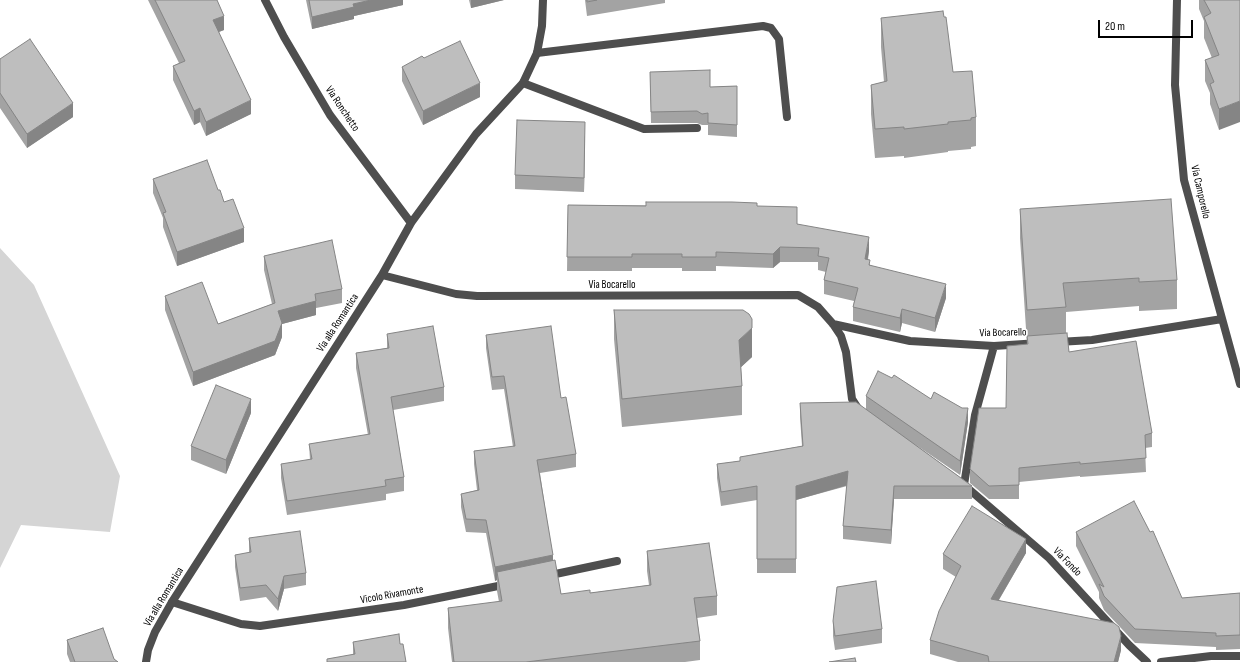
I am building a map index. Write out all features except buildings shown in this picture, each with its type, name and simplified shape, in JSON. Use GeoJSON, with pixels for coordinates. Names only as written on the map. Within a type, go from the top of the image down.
{"type":"FeatureCollection","features":[{"type":"Feature","properties":{"kind":"street","name":"Via Ronchetto"},"geometry":{"type":"LineString","coordinates":[[265,0],[284,37],[330,115],[411,223]]}},
{"type":"Feature","properties":{"kind":"street","name":"Via alla Romantica"},"geometry":{"type":"LineString","coordinates":[[146,662],[148,650],[155,632],[172,602],[382,275],[411,223],[476,134],[523,84],[537,53],[542,26],[544,0]]}},
{"type":"Feature","properties":{"kind":"street","name":"Via Camporello"},"geometry":{"type":"LineString","coordinates":[[1177,0],[1174,85],[1184,180],[1240,384]]}},
{"type":"Feature","properties":{"kind":"street"},"geometry":{"type":"LineString","coordinates":[[537,53],[764,26],[775,32],[779,39],[787,117]]}},
{"type":"Feature","properties":{"kind":"street"},"geometry":{"type":"LineString","coordinates":[[523,84],[644,129],[697,128]]}},
{"type":"Feature","properties":{"kind":"street","name":"Via Bocarello"},"geometry":{"type":"LineString","coordinates":[[382,275],[456,294],[477,296],[798,295],[818,307],[833,324],[840,336],[846,352],[852,399],[862,414]]}},
{"type":"Feature","properties":{"kind":"street","name":"Via Bocarello"},"geometry":{"type":"LineString","coordinates":[[833,324],[910,341],[994,346],[1092,340],[1222,319]]}},
{"type":"Feature","properties":{"kind":"street","name":"Via Fondo"},"geometry":{"type":"LineString","coordinates":[[994,346],[975,414],[961,483],[1049,558],[1129,645],[1147,662]]}},
{"type":"Feature","properties":{"kind":"street"},"geometry":{"type":"LineString","coordinates":[[541,577],[617,562]]}},
{"type":"Feature","properties":{"kind":"street","name":"Vicolo Rivamonte"},"geometry":{"type":"LineString","coordinates":[[172,602],[241,624],[260,626],[404,605],[518,582]]}},
{"type":"Feature","properties":{"kind":"street"},"geometry":{"type":"LineString","coordinates":[[1161,662],[1211,656],[1240,656]]}},
{"type":"Feature","properties":{"kind":"shaded area"},"geometry":{"type":"Polygon","coordinates":[[[0,248],[34,285],[120,476],[110,532],[21,525],[0,568],[0,248]]]}}]}
